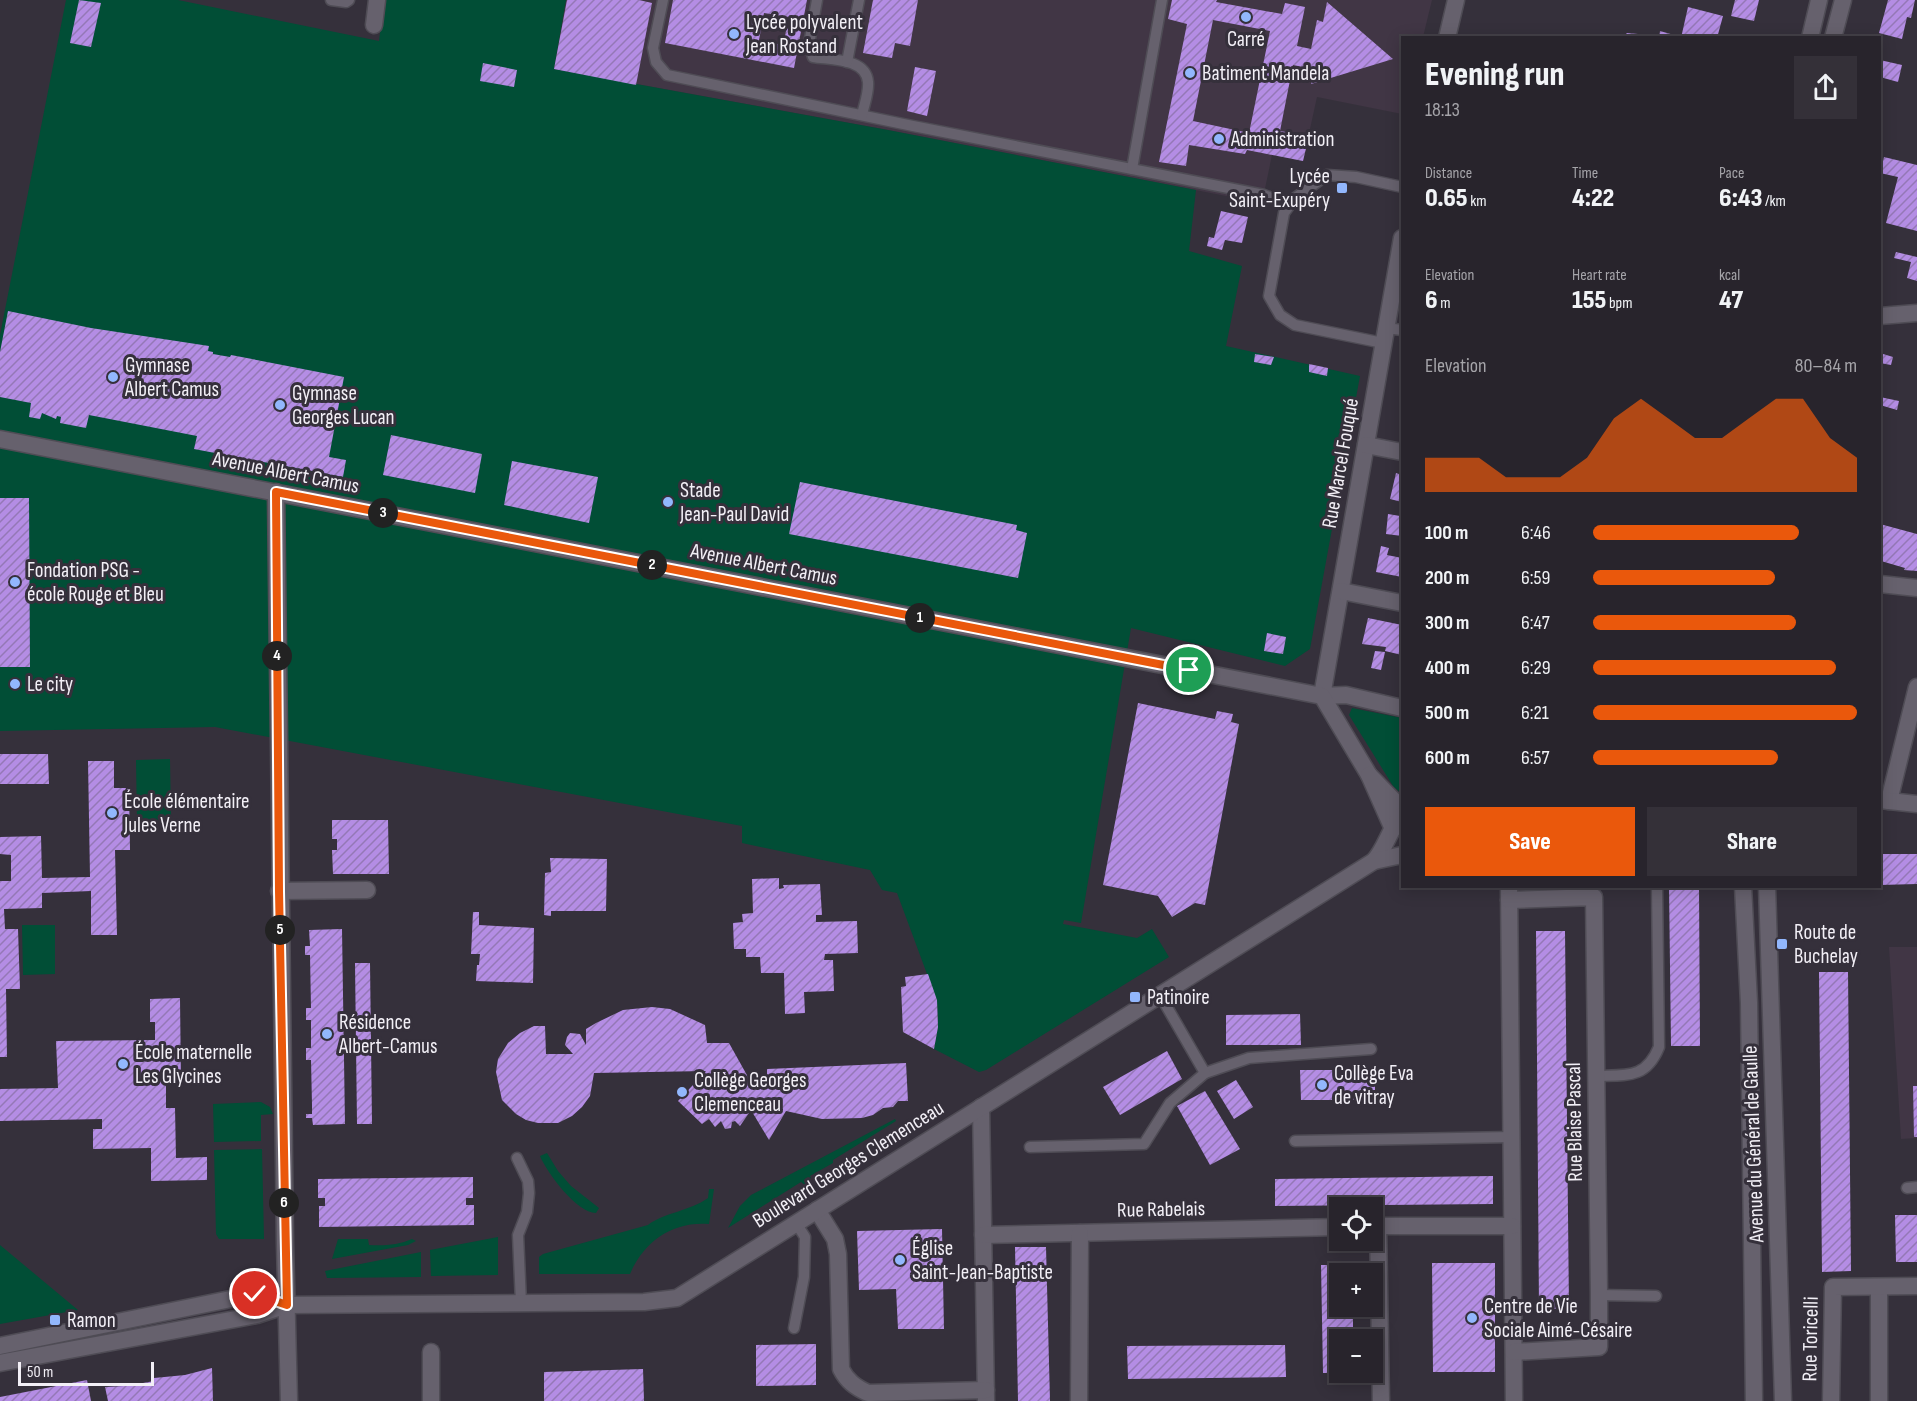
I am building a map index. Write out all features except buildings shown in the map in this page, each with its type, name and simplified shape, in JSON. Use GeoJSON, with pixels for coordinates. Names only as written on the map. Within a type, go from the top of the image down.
{"type":"FeatureCollection","features":[{"type":"Feature","properties":{"kind":"street"},"geometry":{"type":"LineString","coordinates":[[374,25],[377,0]]}},
{"type":"Feature","properties":{"kind":"street"},"geometry":{"type":"LineString","coordinates":[[1447,36],[1456,0]]}},
{"type":"Feature","properties":{"kind":"street"},"geometry":{"type":"LineString","coordinates":[[1810,36],[1819,0]]}},
{"type":"Feature","properties":{"kind":"street"},"geometry":{"type":"LineString","coordinates":[[1834,36],[1843,0]]}},
{"type":"Feature","properties":{"kind":"street","name":"Rue Marcel Fouqué"},"geometry":{"type":"LineString","coordinates":[[1322,696],[1366,445],[1390,334],[1400,256]]}},
{"type":"Feature","properties":{"kind":"street"},"geometry":{"type":"LineString","coordinates":[[1881,315],[1917,313]]}},
{"type":"Feature","properties":{"kind":"street","name":"Avenue Albert Camus"},"geometry":{"type":"LineString","coordinates":[[0,439],[1322,696],[1346,695],[1401,708]]}},
{"type":"Feature","properties":{"kind":"street"},"geometry":{"type":"LineString","coordinates":[[1366,445],[1401,452]]}},
{"type":"Feature","properties":{"kind":"street"},"geometry":{"type":"LineString","coordinates":[[276,492],[279,891],[289,1401]]}},
{"type":"Feature","properties":{"kind":"street"},"geometry":{"type":"LineString","coordinates":[[1881,584],[1917,588]]}},
{"type":"Feature","properties":{"kind":"street"},"geometry":{"type":"LineString","coordinates":[[1341,591],[1401,603]]}},
{"type":"Feature","properties":{"kind":"street"},"geometry":{"type":"LineString","coordinates":[[1917,687],[1884,800],[1917,804]]}},
{"type":"Feature","properties":{"kind":"street"},"geometry":{"type":"LineString","coordinates":[[1322,696],[1396,825],[1394,841],[1401,852]]}},
{"type":"Feature","properties":{"kind":"street"},"geometry":{"type":"LineString","coordinates":[[1369,775],[1401,808]]}},
{"type":"Feature","properties":{"kind":"street","name":"Boulevard Georges Clemenceau"},"geometry":{"type":"LineString","coordinates":[[1374,861],[1396,825]]}},
{"type":"Feature","properties":{"kind":"street","name":"Boulevard Georges Clemenceau"},"geometry":{"type":"LineString","coordinates":[[0,1363],[257,1315],[287,1305],[644,1302],[677,1298],[1374,861],[1401,853]]}},
{"type":"Feature","properties":{"kind":"street","name":"Avenue du Général de Gaulle"},"geometry":{"type":"LineString","coordinates":[[1743,888],[1749,1003],[1754,1401]]}},
{"type":"Feature","properties":{"kind":"street","name":"Avenue du Général de Gaulle"},"geometry":{"type":"LineString","coordinates":[[1767,888],[1783,1401]]}},
{"type":"Feature","properties":{"kind":"street"},"geometry":{"type":"LineString","coordinates":[[279,891],[367,890]]}},
{"type":"Feature","properties":{"kind":"street","name":"Rue Blaise Pascal"},"geometry":{"type":"LineString","coordinates":[[1509,893],[1594,892],[1599,1295],[1599,1347],[1514,1352]]}},
{"type":"Feature","properties":{"kind":"street"},"geometry":{"type":"LineString","coordinates":[[1509,893],[1514,1401]]}},
{"type":"Feature","properties":{"kind":"street"},"geometry":{"type":"LineString","coordinates":[[817,1210],[835,1239],[841,1369],[845,1377],[855,1387],[868,1393],[986,1395],[981,1107]]}},
{"type":"Feature","properties":{"kind":"street"},"geometry":{"type":"LineString","coordinates":[[1383,1226],[1512,1226]]}},
{"type":"Feature","properties":{"kind":"street","name":"Rue Rabelais"},"geometry":{"type":"LineString","coordinates":[[983,1235],[1329,1227]]}},
{"type":"Feature","properties":{"kind":"street"},"geometry":{"type":"LineString","coordinates":[[1079,1401],[1080,1233]]}},
{"type":"Feature","properties":{"kind":"street"},"geometry":{"type":"LineString","coordinates":[[1376,1251],[1381,1401]]}},
{"type":"Feature","properties":{"kind":"street","name":"Rue Toricelli"},"geometry":{"type":"LineString","coordinates":[[1831,1401],[1833,1287],[1917,1286]]}},
{"type":"Feature","properties":{"kind":"street"},"geometry":{"type":"LineString","coordinates":[[1879,1287],[1879,1401]]}},
{"type":"Feature","properties":{"kind":"street","name":"Boulevard Georges Clemenceau"},"geometry":{"type":"LineString","coordinates":[[0,1346],[255,1294],[287,1305]]}},
{"type":"Feature","properties":{"kind":"street"},"geometry":{"type":"LineString","coordinates":[[431,1352],[431,1401]]}},
{"type":"Feature","properties":{"kind":"lane"},"geometry":{"type":"LineString","coordinates":[[331,0],[346,2],[349,0]]}},
{"type":"Feature","properties":{"kind":"lane"},"geometry":{"type":"LineString","coordinates":[[663,0],[653,48],[656,62],[668,75],[1264,195],[1289,205]]}},
{"type":"Feature","properties":{"kind":"lane"},"geometry":{"type":"LineString","coordinates":[[817,0],[809,44],[813,57],[861,66],[866,72],[868,84],[862,115]]}},
{"type":"Feature","properties":{"kind":"lane"},"geometry":{"type":"LineString","coordinates":[[847,62],[859,0]]}},
{"type":"Feature","properties":{"kind":"lane"},"geometry":{"type":"LineString","coordinates":[[1131,169],[1162,0]]}},
{"type":"Feature","properties":{"kind":"lane"},"geometry":{"type":"LineString","coordinates":[[1390,334],[1295,325],[1280,315],[1269,296],[1284,213],[1295,198],[1327,175],[1356,177],[1401,187]]}},
{"type":"Feature","properties":{"kind":"lane"},"geometry":{"type":"LineString","coordinates":[[1596,1076],[1634,1073],[1646,1068],[1659,1047],[1657,888]]}},
{"type":"Feature","properties":{"kind":"lane"},"geometry":{"type":"LineString","coordinates":[[1160,995],[1205,1073]]}},
{"type":"Feature","properties":{"kind":"lane"},"geometry":{"type":"LineString","coordinates":[[1030,1147],[1144,1144],[1170,1103],[1205,1073],[1249,1058],[1371,1049]]}},
{"type":"Feature","properties":{"kind":"lane"},"geometry":{"type":"LineString","coordinates":[[1295,1141],[1512,1137]]}},
{"type":"Feature","properties":{"kind":"lane"},"geometry":{"type":"LineString","coordinates":[[517,1158],[528,1181],[529,1193],[527,1212],[518,1235],[521,1303]]}},
{"type":"Feature","properties":{"kind":"lane"},"geometry":{"type":"LineString","coordinates":[[794,1328],[804,1276],[805,1237],[796,1223]]}},
{"type":"Feature","properties":{"kind":"lane"},"geometry":{"type":"LineString","coordinates":[[1599,1295],[1656,1296]]}},
{"type":"Feature","properties":{"kind":"shaded area"},"geometry":{"type":"Polygon","coordinates":[[[566,0],[1432,0],[1423,36],[1401,36],[1401,114],[1317,97],[1303,161],[1272,155],[1262,203],[888,130],[554,69],[566,0]]]}},
{"type":"Feature","properties":{"kind":"shaded area"},"geometry":{"type":"Polygon","coordinates":[[[1889,947],[1917,947],[1917,1138],[1901,1139],[1889,947]]]}},
{"type":"Feature","properties":{"kind":"green space","name":"Stade Jean-Paul David"},"geometry":{"type":"Polygon","coordinates":[[[66,0],[178,0],[379,41],[384,0],[566,0],[554,69],[888,130],[1196,190],[1189,251],[1242,266],[1226,346],[1360,376],[1310,649],[1285,666],[1131,628],[1081,923],[1064,920],[1063,924],[1137,938],[1152,929],[1169,957],[986,1070],[979,1072],[934,1049],[938,1027],[937,1001],[897,893],[882,890],[870,870],[742,843],[742,826],[215,727],[0,731],[0,335],[66,0]]]}},
{"type":"Feature","properties":{"kind":"green space"},"geometry":{"type":"Polygon","coordinates":[[[1352,708],[1401,718],[1401,793],[1393,786],[1349,715],[1352,708]]]}},
{"type":"Feature","properties":{"kind":"green space"},"geometry":{"type":"Polygon","coordinates":[[[170,759],[171,821],[137,821],[136,760],[170,759]]]}},
{"type":"Feature","properties":{"kind":"green space"},"geometry":{"type":"Polygon","coordinates":[[[22,925],[55,925],[55,974],[23,975],[22,925]]]}},
{"type":"Feature","properties":{"kind":"green space"},"geometry":{"type":"Polygon","coordinates":[[[261,1102],[270,1107],[273,1114],[261,1115],[261,1141],[214,1142],[213,1104],[261,1102]]]}},
{"type":"Feature","properties":{"kind":"green space"},"geometry":{"type":"Polygon","coordinates":[[[895,1119],[896,1121],[810,1176],[811,1178],[805,1185],[801,1182],[728,1228],[740,1206],[751,1195],[895,1119]]]}},
{"type":"Feature","properties":{"kind":"green space"},"geometry":{"type":"Polygon","coordinates":[[[262,1149],[264,1239],[219,1239],[216,1234],[214,1150],[262,1149]]]}},
{"type":"Feature","properties":{"kind":"green space"},"geometry":{"type":"Polygon","coordinates":[[[547,1153],[571,1186],[599,1208],[596,1213],[580,1206],[556,1182],[540,1156],[547,1153]]]}},
{"type":"Feature","properties":{"kind":"green space"},"geometry":{"type":"Polygon","coordinates":[[[709,1189],[714,1189],[709,1224],[683,1226],[661,1236],[643,1252],[630,1274],[539,1274],[539,1257],[543,1254],[648,1225],[708,1198],[709,1189]]]}},
{"type":"Feature","properties":{"kind":"green space"},"geometry":{"type":"Polygon","coordinates":[[[498,1237],[498,1275],[431,1276],[430,1250],[498,1237]]]}},
{"type":"Feature","properties":{"kind":"green space"},"geometry":{"type":"Polygon","coordinates":[[[338,1239],[368,1239],[369,1245],[396,1244],[412,1239],[416,1241],[408,1245],[332,1259],[338,1239]]]}},
{"type":"Feature","properties":{"kind":"green space"},"geometry":{"type":"Polygon","coordinates":[[[0,1245],[78,1310],[0,1324],[0,1245]]]}},
{"type":"Feature","properties":{"kind":"green space"},"geometry":{"type":"Polygon","coordinates":[[[421,1252],[421,1277],[327,1278],[325,1271],[421,1252]]]}},
{"type":"Feature","properties":{"kind":"place","name":"Carré"},"geometry":{"type":"Point","coordinates":[1246,17]}},
{"type":"Feature","properties":{"kind":"place","name":"Lycée polyvalent Jean Rostand"},"geometry":{"type":"Point","coordinates":[734,34]}},
{"type":"Feature","properties":{"kind":"place","name":"Batiment Mandela"},"geometry":{"type":"Point","coordinates":[1190,73]}},
{"type":"Feature","properties":{"kind":"place","name":"Administration"},"geometry":{"type":"Point","coordinates":[1219,139]}},
{"type":"Feature","properties":{"kind":"place","name":"Lycée Saint-Exupéry"},"geometry":{"type":"Point","coordinates":[1342,188]}},
{"type":"Feature","properties":{"kind":"place","name":"Gymnase Albert Camus"},"geometry":{"type":"Point","coordinates":[113,377]}},
{"type":"Feature","properties":{"kind":"place","name":"Gymnase Georges Lucan"},"geometry":{"type":"Point","coordinates":[280,405]}},
{"type":"Feature","properties":{"kind":"place","name":"Stade Jean-Paul David"},"geometry":{"type":"Point","coordinates":[668,502]}},
{"type":"Feature","properties":{"kind":"place","name":"Fondation PSG - école Rouge et Bleu"},"geometry":{"type":"Point","coordinates":[15,582]}},
{"type":"Feature","properties":{"kind":"place","name":"Le city"},"geometry":{"type":"Point","coordinates":[15,684]}},
{"type":"Feature","properties":{"kind":"place","name":"École élémentaire Jules Verne"},"geometry":{"type":"Point","coordinates":[112,813]}},
{"type":"Feature","properties":{"kind":"place","name":"Route de Buchelay"},"geometry":{"type":"Point","coordinates":[1782,944]}},
{"type":"Feature","properties":{"kind":"place","name":"Patinoire"},"geometry":{"type":"Point","coordinates":[1135,997]}},
{"type":"Feature","properties":{"kind":"place","name":"Résidence Albert-Camus"},"geometry":{"type":"Point","coordinates":[327,1034]}},
{"type":"Feature","properties":{"kind":"place","name":"École maternelle Les Glycines"},"geometry":{"type":"Point","coordinates":[123,1064]}},
{"type":"Feature","properties":{"kind":"place","name":"Collège Eva de vitray"},"geometry":{"type":"Point","coordinates":[1322,1085]}},
{"type":"Feature","properties":{"kind":"place","name":"Collège Georges Clemenceau"},"geometry":{"type":"Point","coordinates":[682,1092]}},
{"type":"Feature","properties":{"kind":"place","name":"Église Saint-Jean-Baptiste"},"geometry":{"type":"Point","coordinates":[900,1260]}},
{"type":"Feature","properties":{"kind":"place","name":"Centre de Vie Sociale Aimé-Césaire"},"geometry":{"type":"Point","coordinates":[1472,1318]}},
{"type":"Feature","properties":{"kind":"place","name":"Ramon"},"geometry":{"type":"Point","coordinates":[55,1320]}},
{"type":"Feature","properties":{"kind":"route"},"geometry":{"type":"LineString","coordinates":[[255,1294],[287,1305],[279,891],[276,492],[1189,670]]}}]}
